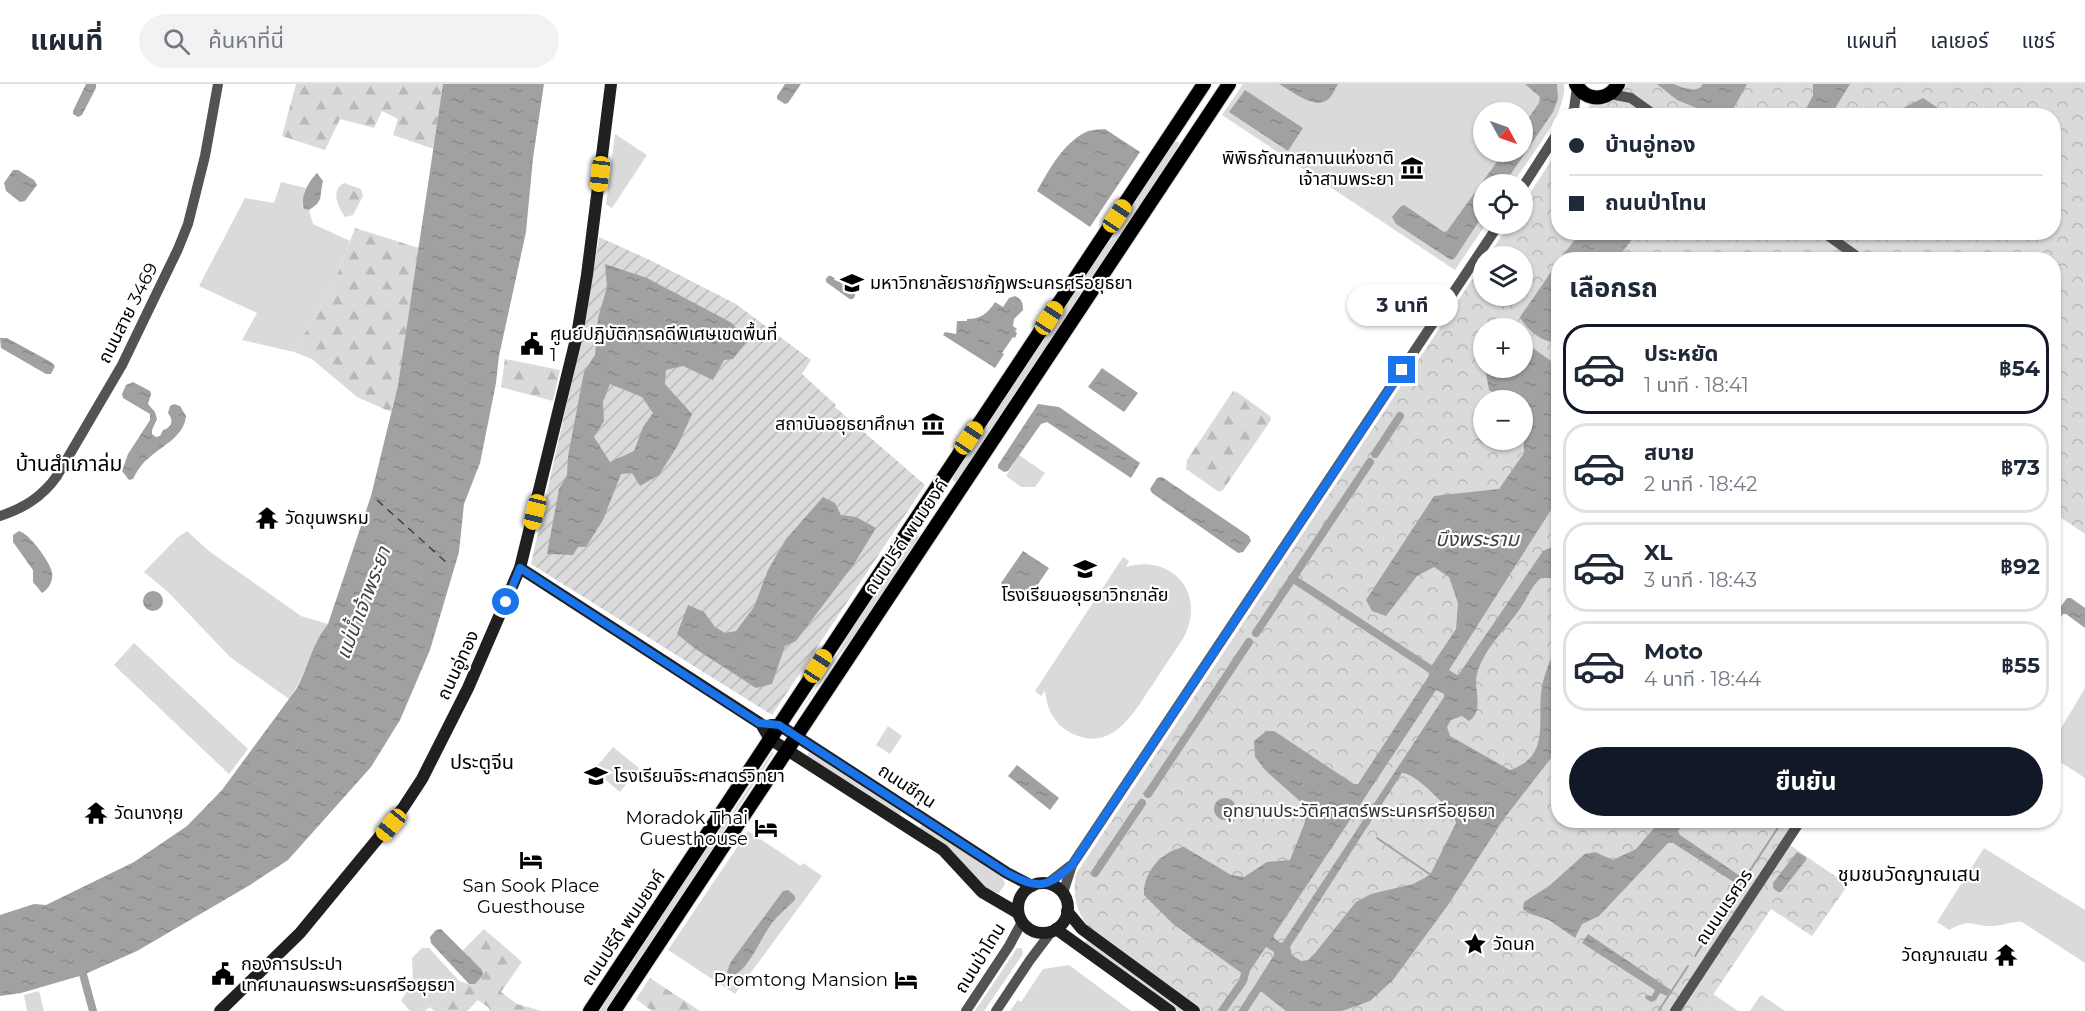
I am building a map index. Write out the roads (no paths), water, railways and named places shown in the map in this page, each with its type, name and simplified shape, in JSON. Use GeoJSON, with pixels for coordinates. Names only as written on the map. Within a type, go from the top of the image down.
{"type":"FeatureCollection","features":[{"type":"Feature","properties":{"kind":"main road","name":"ถนนอู่ทอง"},"geometry":{"type":"LineString","coordinates":[[220,1011],[300,933],[403,808],[422,779],[468,688],[520,568],[577,335],[587,275],[611,84]]}},
{"type":"Feature","properties":{"kind":"main road","name":"ถนนปรีดี พนมยงค์"},"geometry":{"type":"LineString","coordinates":[[590,1011],[1204,84]]}},
{"type":"Feature","properties":{"kind":"main road","name":"ถนนปรีดี พนมยงค์"},"geometry":{"type":"LineString","coordinates":[[614,1011],[1229,84]]}},
{"type":"Feature","properties":{"kind":"main road"},"geometry":{"type":"LineString","coordinates":[[1577,85],[1584,94],[1592,98],[1601,98],[1617,87]]}},
{"type":"Feature","properties":{"kind":"main road"},"geometry":{"type":"LineString","coordinates":[[1169,137],[1182,142],[1186,149]]}},
{"type":"Feature","properties":{"kind":"main road"},"geometry":{"type":"LineString","coordinates":[[945,474],[954,485],[962,486]]}},
{"type":"Feature","properties":{"kind":"main road"},"geometry":{"type":"LineString","coordinates":[[911,526],[918,527],[927,538]]}},
{"type":"Feature","properties":{"kind":"main road","name":"ถนนชีกุน"},"geometry":{"type":"LineString","coordinates":[[520,568],[760,724],[771,739],[943,850],[982,892],[1020,918]]}},
{"type":"Feature","properties":{"kind":"main road","name":"ถนนชีกุน"},"geometry":{"type":"LineString","coordinates":[[760,724],[779,725],[1007,873],[1032,886]]}},
{"type":"Feature","properties":{"kind":"main road"},"geometry":{"type":"LineString","coordinates":[[1047,884],[1063,893],[1067,911],[1064,921],[1054,930],[1035,932],[1020,918],[1019,899],[1024,891],[1032,886],[1047,884]]}},
{"type":"Feature","properties":{"kind":"main road"},"geometry":{"type":"LineString","coordinates":[[1067,911],[1082,929],[1194,1011]]}},
{"type":"Feature","properties":{"kind":"main road"},"geometry":{"type":"LineString","coordinates":[[1054,930],[1170,1011]]}},
{"type":"Feature","properties":{"kind":"street","name":"ถนนสาย 3469"},"geometry":{"type":"LineString","coordinates":[[0,516],[20,509],[49,488],[78,442],[133,344],[188,224],[205,156],[218,84]]}},
{"type":"Feature","properties":{"kind":"street"},"geometry":{"type":"LineString","coordinates":[[1573,108],[1577,85]]}},
{"type":"Feature","properties":{"kind":"street"},"geometry":{"type":"LineString","coordinates":[[1617,87],[1631,98]]}},
{"type":"Feature","properties":{"kind":"street"},"geometry":{"type":"LineString","coordinates":[[1617,87],[1645,108]]}},
{"type":"Feature","properties":{"kind":"street"},"geometry":{"type":"LineString","coordinates":[[1578,108],[1592,98]]}},
{"type":"Feature","properties":{"kind":"street"},"geometry":{"type":"LineString","coordinates":[[1531,174],[1551,143]]}},
{"type":"Feature","properties":{"kind":"street"},"geometry":{"type":"LineString","coordinates":[[1063,893],[1071,866],[1492,234]]}},
{"type":"Feature","properties":{"kind":"street"},"geometry":{"type":"LineString","coordinates":[[1834,240],[1851,252]]}},
{"type":"Feature","properties":{"kind":"street","name":"ถนนนเรศวร"},"geometry":{"type":"LineString","coordinates":[[1674,1011],[1796,828]]}},
{"type":"Feature","properties":{"kind":"street"},"geometry":{"type":"LineString","coordinates":[[1047,884],[1071,866]]}},
{"type":"Feature","properties":{"kind":"street","name":"ถนนป่าโทน"},"geometry":{"type":"LineString","coordinates":[[966,1011],[1009,946],[1020,918]]}},
{"type":"Feature","properties":{"kind":"street"},"geometry":{"type":"LineString","coordinates":[[996,1011],[1030,960],[1054,930]]}},
{"type":"Feature","properties":{"kind":"water"},"geometry":{"type":"Polygon","coordinates":[[[86,84],[96,84],[96,88],[82,115],[78,117],[73,114],[73,111],[86,84]]]}},
{"type":"Feature","properties":{"kind":"water","name":"แม่น้ำเจ้าพระยา"},"geometry":{"type":"Polygon","coordinates":[[[443,84],[544,84],[533,158],[526,232],[499,356],[480,463],[464,504],[459,552],[430,650],[400,720],[371,767],[288,860],[137,951],[83,975],[21,993],[0,996],[0,915],[34,904],[46,905],[134,862],[187,826],[222,790],[297,688],[314,648],[328,624],[371,496],[398,385],[443,84]]]}},
{"type":"Feature","properties":{"kind":"water"},"geometry":{"type":"Polygon","coordinates":[[[785,84],[801,84],[785,104],[777,99],[777,96],[785,84]]]}},
{"type":"Feature","properties":{"kind":"water"},"geometry":{"type":"Polygon","coordinates":[[[1279,84],[1338,84],[1329,99],[1316,103],[1279,84]]]}},
{"type":"Feature","properties":{"kind":"water"},"geometry":{"type":"Polygon","coordinates":[[[1525,84],[1557,84],[1558,99],[1555,108],[1551,108],[1551,115],[1533,141],[1533,112],[1540,97],[1525,84]]]}},
{"type":"Feature","properties":{"kind":"water"},"geometry":{"type":"Polygon","coordinates":[[[1657,84],[1673,84],[1694,89],[1701,87],[1702,84],[1747,84],[1734,108],[1697,108],[1677,100],[1657,84]]]}},
{"type":"Feature","properties":{"kind":"water"},"geometry":{"type":"Polygon","coordinates":[[[1813,84],[1850,84],[1835,108],[1806,108],[1813,95],[1813,84]]]}},
{"type":"Feature","properties":{"kind":"water"},"geometry":{"type":"Polygon","coordinates":[[[1245,90],[1303,128],[1288,151],[1229,112],[1245,90]]]}},
{"type":"Feature","properties":{"kind":"water"},"geometry":{"type":"Polygon","coordinates":[[[1923,98],[1938,108],[1903,108],[1923,98]]]}},
{"type":"Feature","properties":{"kind":"water"},"geometry":{"type":"Polygon","coordinates":[[[1105,129],[1140,152],[1090,227],[1037,191],[1057,158],[1070,143],[1088,131],[1105,129]]]}},
{"type":"Feature","properties":{"kind":"water"},"geometry":{"type":"Polygon","coordinates":[[[1497,162],[1519,162],[1511,174],[1488,174],[1497,162]]]}},
{"type":"Feature","properties":{"kind":"water"},"geometry":{"type":"Polygon","coordinates":[[[13,170],[18,170],[34,180],[37,185],[25,201],[20,202],[6,191],[4,183],[13,170]]]}},
{"type":"Feature","properties":{"kind":"water"},"geometry":{"type":"Polygon","coordinates":[[[317,173],[323,181],[320,198],[314,207],[309,210],[304,209],[303,200],[306,190],[317,173]]]}},
{"type":"Feature","properties":{"kind":"water"},"geometry":{"type":"Polygon","coordinates":[[[1473,195],[1473,230],[1455,258],[1451,260],[1396,224],[1392,217],[1404,205],[1444,232],[1473,195]]]}},
{"type":"Feature","properties":{"kind":"water"},"geometry":{"type":"Polygon","coordinates":[[[1575,240],[1632,240],[1622,252],[1565,252],[1575,240]]]}},
{"type":"Feature","properties":{"kind":"water"},"geometry":{"type":"Polygon","coordinates":[[[605,264],[647,278],[732,323],[747,341],[733,359],[724,360],[713,380],[683,366],[666,370],[665,384],[692,414],[678,445],[659,475],[640,486],[632,473],[621,474],[603,520],[586,547],[578,547],[573,555],[547,554],[559,489],[567,475],[568,456],[584,372],[595,355],[598,318],[607,287],[605,264]],[[610,384],[603,402],[604,421],[594,437],[610,462],[634,451],[643,427],[653,413],[642,397],[610,384]]]}},
{"type":"Feature","properties":{"kind":"water"},"geometry":{"type":"Polygon","coordinates":[[[1551,272],[1551,341],[1533,333],[1533,318],[1521,318],[1528,306],[1533,306],[1533,298],[1551,272]]]}},
{"type":"Feature","properties":{"kind":"water"},"geometry":{"type":"Polygon","coordinates":[[[1015,296],[1021,300],[1023,308],[1014,319],[1013,326],[1017,329],[1015,331],[1017,333],[1002,353],[1004,354],[995,368],[943,335],[945,332],[956,334],[957,321],[980,317],[995,302],[1003,307],[1009,298],[1015,296]]]}},
{"type":"Feature","properties":{"kind":"water"},"geometry":{"type":"Polygon","coordinates":[[[0,338],[7,338],[51,362],[55,366],[51,374],[46,374],[1,348],[0,338]]]}},
{"type":"Feature","properties":{"kind":"water","name":"บึงพระราม"},"geometry":{"type":"Polygon","coordinates":[[[1533,348],[1551,361],[1551,510],[1449,670],[1459,674],[1543,551],[1551,547],[1551,578],[1541,578],[1535,584],[1480,664],[1476,680],[1478,706],[1474,717],[1469,721],[1462,716],[1451,720],[1447,727],[1450,736],[1510,770],[1523,764],[1532,756],[1540,736],[1542,686],[1551,658],[1551,758],[1503,820],[1448,905],[1393,980],[1370,1001],[1342,1011],[1286,1011],[1258,989],[1257,982],[1274,952],[1266,947],[1249,972],[1243,974],[1173,924],[1144,895],[1147,878],[1161,858],[1184,847],[1231,875],[1244,877],[1267,862],[1290,860],[1305,822],[1302,803],[1266,771],[1255,757],[1254,741],[1266,731],[1274,731],[1354,784],[1358,784],[1428,677],[1432,665],[1456,629],[1458,603],[1449,577],[1434,567],[1417,576],[1386,616],[1372,611],[1366,600],[1434,496],[1499,489],[1524,450],[1533,450],[1533,390],[1489,390],[1487,378],[1533,378],[1533,348]],[[1436,690],[1274,935],[1280,943],[1283,942],[1444,694],[1436,690]],[[1402,773],[1290,947],[1292,955],[1301,961],[1308,960],[1315,953],[1356,902],[1371,894],[1413,884],[1430,875],[1456,823],[1454,816],[1444,805],[1415,778],[1402,773]]]}},
{"type":"Feature","properties":{"kind":"water"},"geometry":{"type":"Polygon","coordinates":[[[1102,368],[1138,393],[1124,412],[1088,387],[1102,368]]]}},
{"type":"Feature","properties":{"kind":"water"},"geometry":{"type":"Polygon","coordinates":[[[133,382],[150,391],[148,404],[155,412],[157,419],[152,430],[152,434],[156,437],[160,436],[171,423],[168,413],[170,406],[174,404],[180,406],[186,416],[178,434],[147,459],[133,479],[129,480],[122,471],[128,454],[150,420],[150,414],[123,398],[122,394],[126,385],[133,382]]]}},
{"type":"Feature","properties":{"kind":"water"},"geometry":{"type":"Polygon","coordinates":[[[1038,404],[1059,407],[1140,463],[1131,478],[1047,422],[1041,424],[1008,471],[1004,472],[998,468],[1038,404]]]}},
{"type":"Feature","properties":{"kind":"water"},"geometry":{"type":"Polygon","coordinates":[[[1162,477],[1249,536],[1251,541],[1243,552],[1238,553],[1152,493],[1150,489],[1157,478],[1162,477]]]}},
{"type":"Feature","properties":{"kind":"water"},"geometry":{"type":"Polygon","coordinates":[[[823,497],[835,503],[841,515],[856,517],[876,528],[854,564],[796,641],[785,646],[772,684],[756,688],[697,650],[677,634],[688,605],[704,612],[715,627],[725,633],[736,631],[754,607],[768,570],[786,539],[823,497]]]}},
{"type":"Feature","properties":{"kind":"water"},"geometry":{"type":"Polygon","coordinates":[[[19,531],[33,542],[50,567],[51,581],[42,593],[33,582],[33,570],[13,542],[13,535],[19,531]]]}},
{"type":"Feature","properties":{"kind":"water"},"geometry":{"type":"Polygon","coordinates":[[[1023,551],[1049,568],[1027,600],[1001,583],[1023,551]]]}},
{"type":"Feature","properties":{"kind":"water"},"geometry":{"type":"Polygon","coordinates":[[[153,591],[160,594],[163,601],[160,608],[153,611],[146,608],[143,601],[146,594],[153,591]]]}},
{"type":"Feature","properties":{"kind":"water"},"geometry":{"type":"Polygon","coordinates":[[[2067,598],[2071,598],[2085,608],[2085,628],[2066,614],[2061,617],[2061,606],[2067,598]]]}},
{"type":"Feature","properties":{"kind":"water"},"geometry":{"type":"Polygon","coordinates":[[[1017,765],[1059,798],[1050,810],[1008,776],[1017,765]]]}},
{"type":"Feature","properties":{"kind":"water"},"geometry":{"type":"Polygon","coordinates":[[[1225,798],[1233,801],[1236,809],[1233,817],[1225,820],[1217,817],[1214,809],[1217,801],[1225,798]]]}},
{"type":"Feature","properties":{"kind":"water"},"geometry":{"type":"Polygon","coordinates":[[[1654,828],[1680,828],[1678,831],[1680,835],[1744,880],[1740,886],[1673,843],[1668,843],[1599,916],[1582,924],[1575,938],[1549,920],[1523,909],[1524,902],[1549,886],[1585,854],[1595,852],[1613,860],[1636,849],[1654,828]]]}},
{"type":"Feature","properties":{"kind":"water"},"geometry":{"type":"Polygon","coordinates":[[[1797,852],[1806,857],[1806,860],[1781,892],[1778,892],[1773,888],[1773,883],[1797,852]]]}},
{"type":"Feature","properties":{"kind":"water"},"geometry":{"type":"Polygon","coordinates":[[[788,890],[795,896],[795,900],[777,917],[745,966],[732,976],[727,972],[730,963],[783,891],[788,890]]]}},
{"type":"Feature","properties":{"kind":"water"},"geometry":{"type":"Polygon","coordinates":[[[441,929],[482,970],[483,975],[475,984],[469,984],[431,943],[430,937],[436,930],[441,929]]]}},
{"type":"Feature","properties":{"kind":"water"},"geometry":{"type":"Polygon","coordinates":[[[1588,934],[1671,990],[1667,996],[1660,993],[1656,1000],[1651,1002],[1645,998],[1646,995],[1652,996],[1655,990],[1582,943],[1588,934]]]}},
{"type":"Feature","properties":{"kind":"waterway"},"geometry":{"type":"LineString","coordinates":[[830,280],[851,295]]}},
{"type":"Feature","properties":{"kind":"waterway"},"geometry":{"type":"LineString","coordinates":[[1375,454],[1400,416]]}},
{"type":"Feature","properties":{"kind":"waterway"},"geometry":{"type":"LineString","coordinates":[[1256,633],[1370,462]]}},
{"type":"Feature","properties":{"kind":"waterway"},"geometry":{"type":"LineString","coordinates":[[1292,578],[1438,674]]}},
{"type":"Feature","properties":{"kind":"waterway"},"geometry":{"type":"LineString","coordinates":[[1148,794],[1249,642]]}},
{"type":"Feature","properties":{"kind":"waterway"},"geometry":{"type":"LineString","coordinates":[[1095,873],[1142,803]]}},
{"type":"Feature","properties":{"kind":"waterway"},"geometry":{"type":"LineString","coordinates":[[1743,881],[1778,828]]}},
{"type":"Feature","properties":{"kind":"waterway"},"geometry":{"type":"LineString","coordinates":[[1377,838],[1431,875]]}},
{"type":"Feature","properties":{"kind":"waterway"},"geometry":{"type":"LineString","coordinates":[[1695,956],[1740,886]]}},
{"type":"Feature","properties":{"kind":"waterway"},"geometry":{"type":"LineString","coordinates":[[1222,1011],[1243,981],[1247,966]]}},
{"type":"Feature","properties":{"kind":"waterway"},"geometry":{"type":"LineString","coordinates":[[1659,1010],[1688,966]]}},
{"type":"Feature","properties":{"kind":"waterway"},"geometry":{"type":"LineString","coordinates":[[81,967],[93,1011]]}},
{"type":"Feature","properties":{"kind":"waterway"},"geometry":{"type":"LineString","coordinates":[[1243,1011],[1262,982]]}},
{"type":"Feature","properties":{"kind":"place","name":"พิพิธภัณฑสถานแห่งชาติ เจ้าสามพระยา"},"geometry":{"type":"Point","coordinates":[1412,168]}},
{"type":"Feature","properties":{"kind":"place","name":"มหาวิทยาลัยราชภัฏพระนครศรีอยุธยา"},"geometry":{"type":"Point","coordinates":[852,283]}},
{"type":"Feature","properties":{"kind":"place","name":"ศูนย์ปฏิบัติการคดีพิเศษเขตพื้นที่ 1"},"geometry":{"type":"Point","coordinates":[532,344]}},
{"type":"Feature","properties":{"kind":"place","name":"สถาบันอยุธยาศึกษา"},"geometry":{"type":"Point","coordinates":[933,424]}},
{"type":"Feature","properties":{"kind":"place","name":"วัดขุนพรหม"},"geometry":{"type":"Point","coordinates":[267,518]}},
{"type":"Feature","properties":{"kind":"place","name":"โรงเรียนอยุธยาวิทยาลัย"},"geometry":{"type":"Point","coordinates":[1085,569]}},
{"type":"Feature","properties":{"kind":"place","name":"โรงเรียนจิระศาสตร์วิทยา"},"geometry":{"type":"Point","coordinates":[596,776]}},
{"type":"Feature","properties":{"kind":"place","name":"วัดนางกุย"},"geometry":{"type":"Point","coordinates":[96,813]}},
{"type":"Feature","properties":{"kind":"place","name":"Moradok Thai Guesthouse"},"geometry":{"type":"Point","coordinates":[766,828]}},
{"type":"Feature","properties":{"kind":"place","name":"San Sook Place Guesthouse"},"geometry":{"type":"Point","coordinates":[531,860]}},
{"type":"Feature","properties":{"kind":"place","name":"วัดนก"},"geometry":{"type":"Point","coordinates":[1475,944]}},
{"type":"Feature","properties":{"kind":"place","name":"วัดญาณเสน"},"geometry":{"type":"Point","coordinates":[2006,955]}},
{"type":"Feature","properties":{"kind":"place","name":"กองการประปา เทศบาลนครพระนครศรีอยุธยา"},"geometry":{"type":"Point","coordinates":[223,974]}},
{"type":"Feature","properties":{"kind":"place","name":"Promtong Mansion"},"geometry":{"type":"Point","coordinates":[906,980]}},
{"type":"Feature","properties":{"kind":"district","name":"บ้านสำเภาล่ม"},"geometry":{"type":"Point","coordinates":[69,464]}},
{"type":"Feature","properties":{"kind":"district","name":"ประตูจีน"},"geometry":{"type":"Point","coordinates":[482,762]}},
{"type":"Feature","properties":{"kind":"district","name":"ชุมชนวัดญาณเสน"},"geometry":{"type":"Point","coordinates":[1909,874]}},
{"type":"Feature","properties":{"kind":"park label","name":"อุทยานประวัติศาสตร์พระนครศรีอยุธยา"},"geometry":{"type":"Point","coordinates":[1359,811]}}]}
